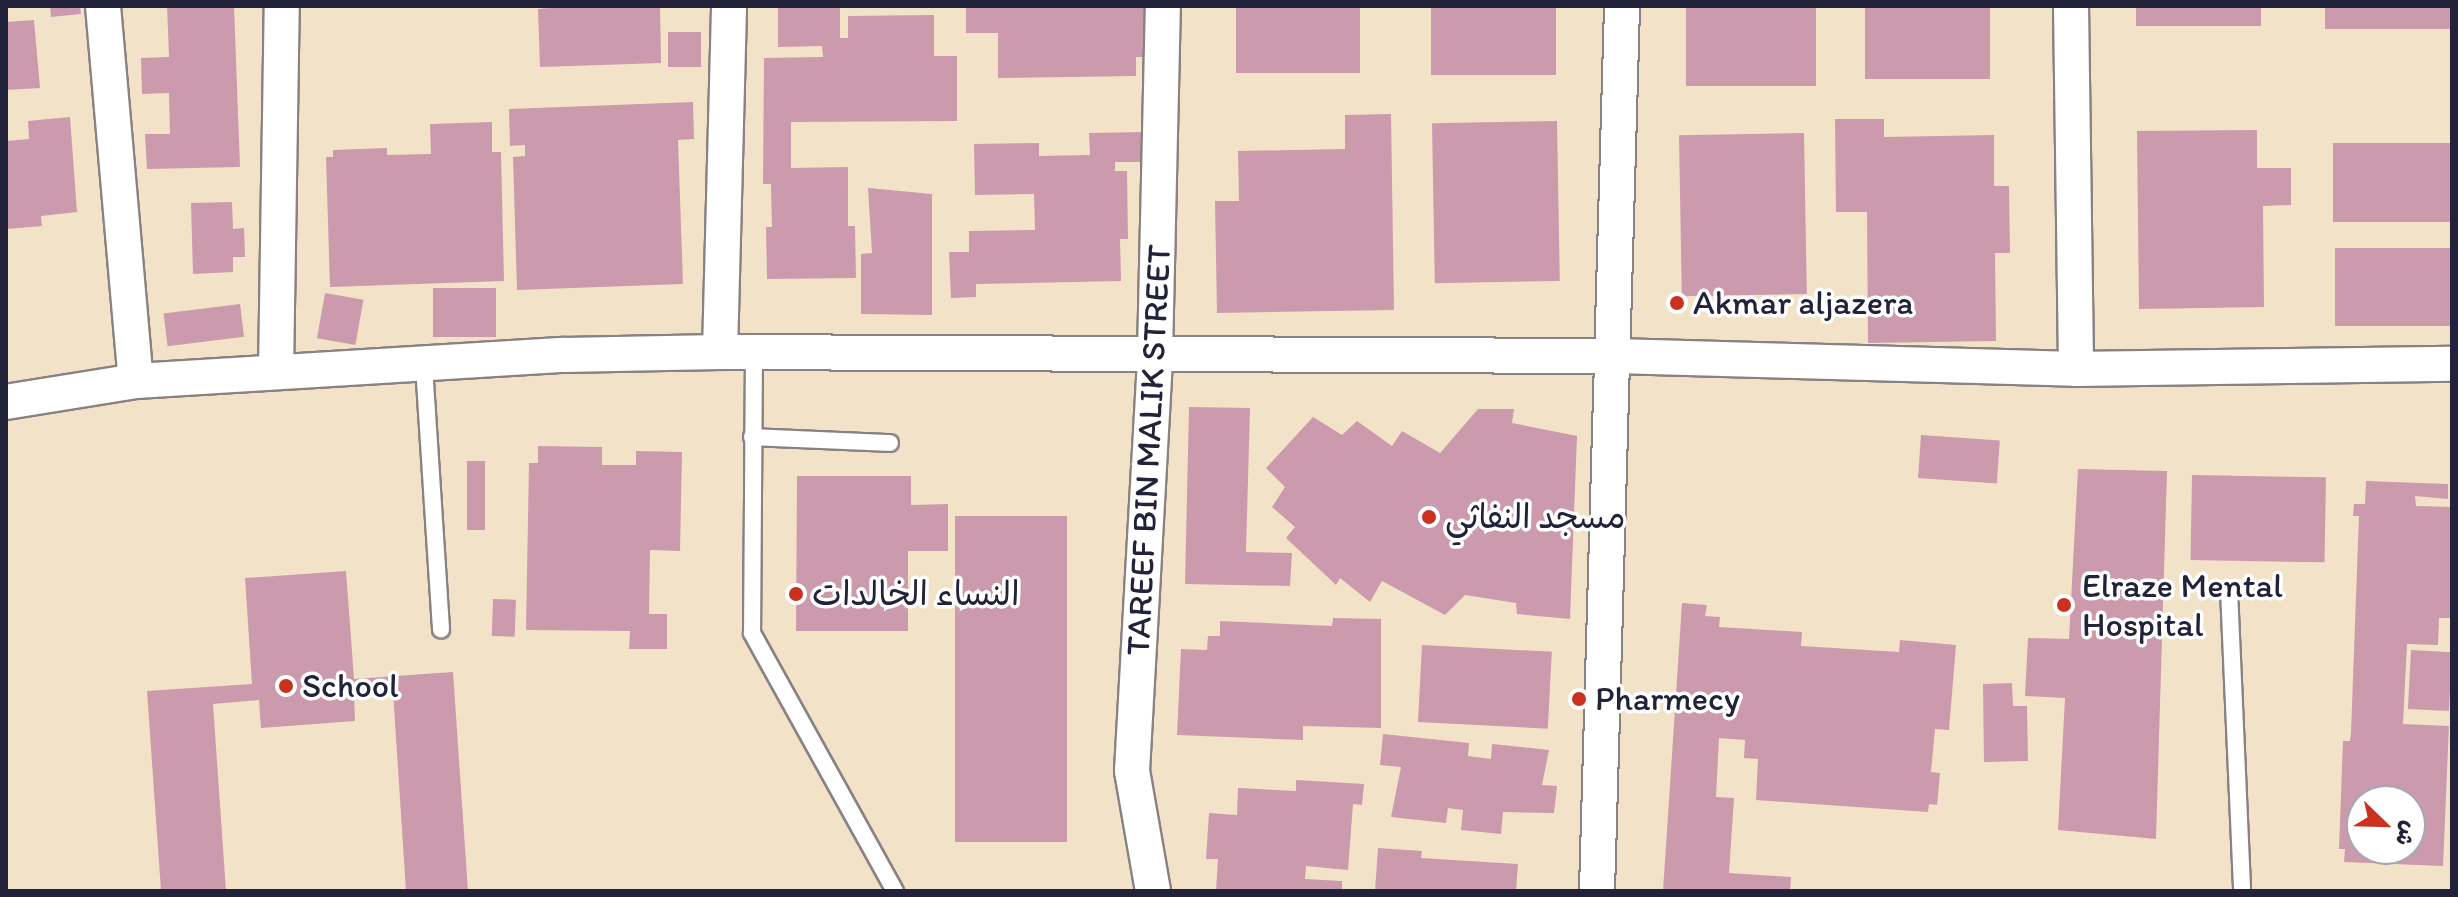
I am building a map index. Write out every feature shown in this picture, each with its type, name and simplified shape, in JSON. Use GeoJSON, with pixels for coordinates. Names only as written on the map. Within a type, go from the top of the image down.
{"type":"FeatureCollection","features":[{"type":"Feature","properties":{"kind":"street"},"geometry":{"type":"LineString","coordinates":[[103,6],[136,381]]}},
{"type":"Feature","properties":{"kind":"street"},"geometry":{"type":"LineString","coordinates":[[276,372],[282,6]]}},
{"type":"Feature","properties":{"kind":"street"},"geometry":{"type":"LineString","coordinates":[[720,352],[729,6]]}},
{"type":"Feature","properties":{"kind":"street","name":"TAREEF BIN MALIK STREET"},"geometry":{"type":"LineString","coordinates":[[1153,891],[1137,825],[1132,771],[1155,354],[1163,6]]}},
{"type":"Feature","properties":{"kind":"street"},"geometry":{"type":"LineString","coordinates":[[1597,891],[1615,356],[1622,6]]}},
{"type":"Feature","properties":{"kind":"street"},"geometry":{"type":"LineString","coordinates":[[2071,6],[2076,369]]}},
{"type":"Feature","properties":{"kind":"street"},"geometry":{"type":"LineString","coordinates":[[6,402],[136,381],[424,366],[564,355],[720,352],[1615,356],[2076,369],[2452,364]]}},
{"type":"Feature","properties":{"kind":"lane"},"geometry":{"type":"LineString","coordinates":[[754,352],[752,633],[895,891]]}},
{"type":"Feature","properties":{"kind":"lane"},"geometry":{"type":"LineString","coordinates":[[424,366],[441,629]]}},
{"type":"Feature","properties":{"kind":"lane"},"geometry":{"type":"LineString","coordinates":[[752,437],[890,443]]}},
{"type":"Feature","properties":{"kind":"lane"},"geometry":{"type":"LineString","coordinates":[[2229,590],[2242,891]]}},
{"type":"Feature","properties":{"kind":"building"},"geometry":{"type":"Polygon","coordinates":[[[50,6],[80,6],[81,14],[51,17],[50,6]]]}},
{"type":"Feature","properties":{"kind":"building"},"geometry":{"type":"Polygon","coordinates":[[[167,6],[234,6],[240,167],[147,169],[145,134],[170,134],[169,93],[142,94],[141,58],[169,57],[167,6]]]}},
{"type":"Feature","properties":{"kind":"building"},"geometry":{"type":"Polygon","coordinates":[[[660,6],[661,63],[540,67],[538,9],[660,6]]]}},
{"type":"Feature","properties":{"kind":"building"},"geometry":{"type":"Polygon","coordinates":[[[778,6],[840,6],[840,38],[848,38],[848,16],[934,15],[934,56],[957,56],[957,121],[791,122],[791,168],[848,167],[848,226],[855,226],[856,278],[767,279],[766,227],[772,227],[771,184],[763,184],[764,58],[823,57],[822,46],[778,47],[778,6]]]}},
{"type":"Feature","properties":{"kind":"building"},"geometry":{"type":"Polygon","coordinates":[[[966,6],[1151,6],[1152,57],[1136,57],[1136,76],[998,78],[998,33],[966,33],[966,6]]]}},
{"type":"Feature","properties":{"kind":"building"},"geometry":{"type":"Polygon","coordinates":[[[1236,6],[1360,6],[1360,73],[1236,73],[1236,6]]]}},
{"type":"Feature","properties":{"kind":"building"},"geometry":{"type":"Polygon","coordinates":[[[1431,6],[1556,6],[1556,75],[1431,75],[1431,6]]]}},
{"type":"Feature","properties":{"kind":"building"},"geometry":{"type":"Polygon","coordinates":[[[1686,6],[1816,6],[1816,86],[1686,86],[1686,6]]]}},
{"type":"Feature","properties":{"kind":"building"},"geometry":{"type":"Polygon","coordinates":[[[1865,6],[1990,6],[1990,79],[1865,79],[1865,6]]]}},
{"type":"Feature","properties":{"kind":"building"},"geometry":{"type":"Polygon","coordinates":[[[2136,6],[2261,6],[2261,26],[2136,26],[2136,6]]]}},
{"type":"Feature","properties":{"kind":"building"},"geometry":{"type":"Polygon","coordinates":[[[2325,6],[2450,6],[2450,29],[2325,29],[2325,6]]]}},
{"type":"Feature","properties":{"kind":"building"},"geometry":{"type":"Polygon","coordinates":[[[34,20],[40,88],[6,90],[6,22],[34,20]]]}},
{"type":"Feature","properties":{"kind":"building"},"geometry":{"type":"Polygon","coordinates":[[[668,32],[701,32],[701,67],[668,67],[668,32]]]}},
{"type":"Feature","properties":{"kind":"building"},"geometry":{"type":"Polygon","coordinates":[[[693,102],[694,139],[678,140],[683,284],[517,290],[513,157],[525,156],[525,145],[510,146],[509,109],[693,102]]]}},
{"type":"Feature","properties":{"kind":"building"},"geometry":{"type":"Polygon","coordinates":[[[1391,114],[1394,310],[1217,313],[1215,201],[1239,201],[1238,151],[1345,149],[1345,115],[1391,114]]]}},
{"type":"Feature","properties":{"kind":"building"},"geometry":{"type":"Polygon","coordinates":[[[70,117],[77,212],[41,216],[42,226],[6,229],[6,141],[29,139],[28,121],[70,117]]]}},
{"type":"Feature","properties":{"kind":"building"},"geometry":{"type":"Polygon","coordinates":[[[1835,119],[1884,119],[1884,137],[1994,135],[1994,186],[2009,186],[2010,253],[1995,253],[1996,341],[1868,343],[1867,212],[1836,212],[1835,119]]]}},
{"type":"Feature","properties":{"kind":"building"},"geometry":{"type":"Polygon","coordinates":[[[1557,121],[1560,281],[1435,283],[1432,123],[1557,121]]]}},
{"type":"Feature","properties":{"kind":"building"},"geometry":{"type":"Polygon","coordinates":[[[492,122],[492,152],[501,152],[504,281],[330,287],[326,157],[333,157],[333,150],[387,148],[387,155],[431,154],[430,124],[492,122]]]}},
{"type":"Feature","properties":{"kind":"building"},"geometry":{"type":"Polygon","coordinates":[[[2257,130],[2257,168],[2291,168],[2291,205],[2263,206],[2264,307],[2139,309],[2137,131],[2257,130]]]}},
{"type":"Feature","properties":{"kind":"building"},"geometry":{"type":"Polygon","coordinates":[[[1144,132],[1144,162],[1115,162],[1115,171],[1127,171],[1128,239],[1120,239],[1121,281],[976,284],[976,297],[951,298],[949,252],[969,252],[969,231],[1035,230],[1034,194],[975,195],[974,144],[1039,143],[1039,156],[1090,155],[1089,133],[1144,132]]]}},
{"type":"Feature","properties":{"kind":"building"},"geometry":{"type":"Polygon","coordinates":[[[1804,133],[1807,294],[1682,296],[1679,135],[1804,133]]]}},
{"type":"Feature","properties":{"kind":"building"},"geometry":{"type":"Polygon","coordinates":[[[2333,143],[2452,143],[2452,222],[2333,222],[2333,143]]]}},
{"type":"Feature","properties":{"kind":"building"},"geometry":{"type":"Polygon","coordinates":[[[868,188],[932,194],[932,315],[861,314],[861,254],[872,253],[868,188]]]}},
{"type":"Feature","properties":{"kind":"building"},"geometry":{"type":"Polygon","coordinates":[[[232,202],[233,229],[244,228],[245,257],[233,257],[233,272],[193,274],[191,203],[232,202]]]}},
{"type":"Feature","properties":{"kind":"building"},"geometry":{"type":"Polygon","coordinates":[[[2335,248],[2452,248],[2452,326],[2335,326],[2335,248]]]}},
{"type":"Feature","properties":{"kind":"building"},"geometry":{"type":"Polygon","coordinates":[[[433,288],[496,288],[496,337],[433,337],[433,288]]]}},
{"type":"Feature","properties":{"kind":"building"},"geometry":{"type":"Polygon","coordinates":[[[325,293],[363,300],[355,345],[317,338],[325,293]]]}},
{"type":"Feature","properties":{"kind":"building"},"geometry":{"type":"Polygon","coordinates":[[[240,304],[244,337],[168,346],[164,313],[240,304]]]}},
{"type":"Feature","properties":{"kind":"building"},"geometry":{"type":"Polygon","coordinates":[[[1189,407],[1250,408],[1246,552],[1292,553],[1290,586],[1185,584],[1189,407]]]}},
{"type":"Feature","properties":{"kind":"building","name":"مسجد النفاثي"},"geometry":{"type":"Polygon","coordinates":[[[1478,409],[1514,409],[1512,423],[1577,436],[1570,619],[1517,614],[1516,603],[1465,595],[1445,615],[1382,581],[1370,602],[1340,578],[1336,585],[1286,538],[1295,527],[1272,507],[1285,487],[1266,468],[1313,417],[1342,435],[1357,421],[1392,446],[1402,431],[1440,453],[1478,409]]]}},
{"type":"Feature","properties":{"kind":"building"},"geometry":{"type":"Polygon","coordinates":[[[1921,435],[2000,441],[1997,483],[1918,478],[1921,435]]]}},
{"type":"Feature","properties":{"kind":"building"},"geometry":{"type":"Polygon","coordinates":[[[538,446],[602,447],[602,465],[636,465],[636,451],[682,452],[680,551],[650,550],[649,614],[667,614],[667,649],[629,649],[630,631],[526,630],[529,463],[538,463],[538,446]]]}},
{"type":"Feature","properties":{"kind":"building"},"geometry":{"type":"Polygon","coordinates":[[[467,461],[485,461],[485,530],[467,530],[467,461]]]}},
{"type":"Feature","properties":{"kind":"building"},"geometry":{"type":"Polygon","coordinates":[[[2078,469],[2167,471],[2156,839],[2058,830],[2065,698],[2025,696],[2028,638],[2069,639],[2078,469]]]}},
{"type":"Feature","properties":{"kind":"building"},"geometry":{"type":"Polygon","coordinates":[[[2192,475],[2326,477],[2324,562],[2191,560],[2192,475]]]}},
{"type":"Feature","properties":{"kind":"building"},"geometry":{"type":"Polygon","coordinates":[[[797,476],[911,476],[911,505],[948,504],[948,551],[908,551],[908,631],[796,631],[797,476]]]}},
{"type":"Feature","properties":{"kind":"building"},"geometry":{"type":"Polygon","coordinates":[[[2366,481],[2448,484],[2448,499],[2415,496],[2416,506],[2452,507],[2450,618],[2439,618],[2438,645],[2407,644],[2403,724],[2449,726],[2443,866],[2418,865],[2426,865],[2426,785],[2346,785],[2346,862],[2345,849],[2339,849],[2343,741],[2350,741],[2351,732],[2359,516],[2353,516],[2354,504],[2365,504],[2366,481]]]}},
{"type":"Feature","properties":{"kind":"building"},"geometry":{"type":"Polygon","coordinates":[[[955,516],[1067,516],[1067,842],[955,842],[955,516]]]}},
{"type":"Feature","properties":{"kind":"building"},"geometry":{"type":"Polygon","coordinates":[[[346,571],[354,679],[453,672],[468,891],[406,891],[393,692],[354,696],[355,721],[261,728],[259,700],[213,704],[226,891],[161,891],[147,691],[252,684],[245,578],[346,571]]]}},
{"type":"Feature","properties":{"kind":"building"},"geometry":{"type":"Polygon","coordinates":[[[493,599],[516,600],[515,637],[492,636],[493,599]]]}},
{"type":"Feature","properties":{"kind":"building"},"geometry":{"type":"Polygon","coordinates":[[[1682,603],[1707,605],[1705,616],[1720,617],[1719,627],[1802,632],[1801,646],[1899,652],[1900,640],[1956,645],[1949,730],[1935,729],[1931,772],[1940,773],[1937,805],[1929,804],[1928,812],[1756,800],[1758,759],[1744,758],[1745,740],[1719,738],[1716,797],[1734,798],[1729,873],[1791,877],[1790,891],[1663,891],[1682,603]]]}},
{"type":"Feature","properties":{"kind":"building"},"geometry":{"type":"Polygon","coordinates":[[[1333,618],[1381,619],[1381,728],[1303,726],[1303,740],[1177,735],[1181,649],[1207,650],[1208,636],[1220,636],[1220,621],[1332,626],[1333,618]]]}},
{"type":"Feature","properties":{"kind":"building"},"geometry":{"type":"Polygon","coordinates":[[[1422,645],[1552,652],[1548,729],[1418,722],[1422,645]]]}},
{"type":"Feature","properties":{"kind":"building"},"geometry":{"type":"Polygon","coordinates":[[[2411,650],[2452,652],[2449,711],[2408,709],[2411,650]]]}},
{"type":"Feature","properties":{"kind":"building"},"geometry":{"type":"Polygon","coordinates":[[[2012,683],[2013,706],[2027,706],[2028,761],[1984,762],[1983,684],[2012,683]]]}},
{"type":"Feature","properties":{"kind":"building"},"geometry":{"type":"Polygon","coordinates":[[[1383,734],[1469,743],[1468,756],[1491,759],[1492,744],[1549,750],[1542,785],[1557,786],[1554,813],[1503,812],[1501,834],[1461,830],[1463,810],[1448,808],[1446,823],[1391,817],[1401,767],[1380,765],[1383,734]]]}},
{"type":"Feature","properties":{"kind":"building"},"geometry":{"type":"Polygon","coordinates":[[[1296,780],[1364,784],[1362,805],[1353,804],[1348,870],[1306,866],[1305,879],[1342,881],[1342,891],[1216,891],[1218,859],[1206,859],[1209,813],[1237,815],[1238,788],[1296,791],[1296,780]]]}},
{"type":"Feature","properties":{"kind":"building"},"geometry":{"type":"Polygon","coordinates":[[[1378,848],[1422,851],[1421,858],[1518,864],[1516,891],[1375,891],[1378,848]]]}},
{"type":"Feature","properties":{"kind":"place","name":"Akmar aljazera"},"geometry":{"type":"Point","coordinates":[1677,303]}},
{"type":"Feature","properties":{"kind":"place","name":"مسجد النفاثي"},"geometry":{"type":"Point","coordinates":[1429,517]}},
{"type":"Feature","properties":{"kind":"place","name":"النساء الخالدات"},"geometry":{"type":"Point","coordinates":[796,594]}},
{"type":"Feature","properties":{"kind":"place","name":"Elraze Mental Hospital"},"geometry":{"type":"Point","coordinates":[2064,605]}},
{"type":"Feature","properties":{"kind":"place","name":"School"},"geometry":{"type":"Point","coordinates":[286,686]}},
{"type":"Feature","properties":{"kind":"place","name":"Pharmecy"},"geometry":{"type":"Point","coordinates":[1579,699]}}]}
